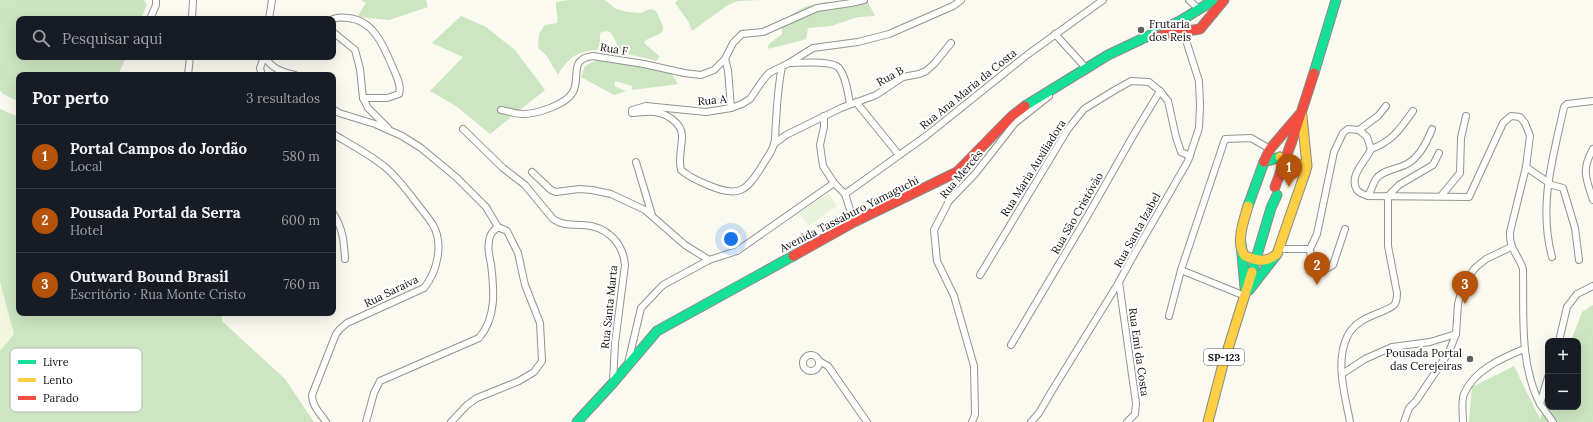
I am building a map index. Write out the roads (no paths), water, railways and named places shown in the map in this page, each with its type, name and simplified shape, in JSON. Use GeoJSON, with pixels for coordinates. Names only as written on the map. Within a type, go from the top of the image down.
{"type":"FeatureCollection","features":[{"type":"Feature","properties":{"kind":"street"},"geometry":{"type":"LineString","coordinates":[[151,16],[156,5],[156,0]]}},
{"type":"Feature","properties":{"kind":"street"},"geometry":{"type":"LineString","coordinates":[[192,16],[193,0]]}},
{"type":"Feature","properties":{"kind":"street"},"geometry":{"type":"LineString","coordinates":[[269,16],[272,0]]}},
{"type":"Feature","properties":{"kind":"street","name":"Rua F"},"geometry":{"type":"LineString","coordinates":[[501,110],[522,114],[556,105],[573,92],[576,69],[580,61],[585,57],[593,56],[701,75],[714,70],[725,59],[733,43],[742,34],[763,32],[817,8],[864,0]]}},
{"type":"Feature","properties":{"kind":"street"},"geometry":{"type":"LineString","coordinates":[[789,64],[813,48],[858,42],[889,34],[953,6],[961,0]]}},
{"type":"Feature","properties":{"kind":"street","name":"Rua Ana Maria da Costa"},"geometry":{"type":"LineString","coordinates":[[845,194],[926,136],[1026,54],[1103,0]]}},
{"type":"Feature","properties":{"kind":"street"},"geometry":{"type":"LineString","coordinates":[[1189,0],[1207,14],[1208,21]]}},
{"type":"Feature","properties":{"kind":"street"},"geometry":{"type":"LineString","coordinates":[[1143,39],[1183,19],[1214,0]]}},
{"type":"Feature","properties":{"kind":"street"},"geometry":{"type":"LineString","coordinates":[[1143,39],[1200,29],[1224,0]]}},
{"type":"Feature","properties":{"kind":"street","name":"SP-123"},"geometry":{"type":"LineString","coordinates":[[1208,422],[1227,346],[1245,295],[1336,0]]}},
{"type":"Feature","properties":{"kind":"street"},"geometry":{"type":"LineString","coordinates":[[336,18],[352,18],[367,25],[384,47],[398,80],[400,90],[399,94],[387,98],[363,98]]}},
{"type":"Feature","properties":{"kind":"street"},"geometry":{"type":"LineString","coordinates":[[1183,19],[1181,25],[1183,31]]}},
{"type":"Feature","properties":{"kind":"street","name":"Rua Santa Izabel"},"geometry":{"type":"LineString","coordinates":[[1031,422],[1039,413],[1052,388],[1119,282],[1190,156],[1199,128],[1199,81],[1183,31]]}},
{"type":"Feature","properties":{"kind":"street"},"geometry":{"type":"LineString","coordinates":[[1055,34],[1086,68]]}},
{"type":"Feature","properties":{"kind":"street"},"geometry":{"type":"LineString","coordinates":[[336,35],[354,50],[360,69],[363,98],[368,108],[390,131]]}},
{"type":"Feature","properties":{"kind":"street","name":"Avenida Tassaburo Yamaguchi"},"geometry":{"type":"LineString","coordinates":[[577,422],[627,367],[656,331],[854,222],[957,172],[1012,116],[1108,54],[1143,39]]}},
{"type":"Feature","properties":{"kind":"street","name":"Rua B"},"geometry":{"type":"LineString","coordinates":[[774,144],[786,135],[824,116],[876,95],[903,77],[926,71],[934,64],[951,43]]}},
{"type":"Feature","properties":{"kind":"street"},"geometry":{"type":"LineString","coordinates":[[725,59],[728,70],[731,108]]}},
{"type":"Feature","properties":{"kind":"street"},"geometry":{"type":"LineString","coordinates":[[188,72],[190,60]]}},
{"type":"Feature","properties":{"kind":"street"},"geometry":{"type":"LineString","coordinates":[[261,72],[260,68],[264,60]]}},
{"type":"Feature","properties":{"kind":"street"},"geometry":{"type":"LineString","coordinates":[[267,60],[270,65],[285,72]]}},
{"type":"Feature","properties":{"kind":"street"},"geometry":{"type":"LineString","coordinates":[[789,64],[822,63],[834,64],[839,68],[853,103],[899,156]]}},
{"type":"Feature","properties":{"kind":"street","name":"Rua A"},"geometry":{"type":"LineString","coordinates":[[774,144],[752,182],[742,189],[733,192],[725,192],[688,176],[681,170],[680,154],[682,135],[680,128],[673,119],[654,112],[632,113],[632,110],[634,108],[646,106],[706,112],[731,108],[750,99],[769,74],[789,64]]}},
{"type":"Feature","properties":{"kind":"street"},"geometry":{"type":"LineString","coordinates":[[774,144],[779,82],[782,67]]}},
{"type":"Feature","properties":{"kind":"street","name":"Rua Mercês"},"geometry":{"type":"LineString","coordinates":[[972,422],[976,415],[974,366],[954,296],[937,261],[934,230],[949,202],[975,174],[1015,123],[1068,81]]}},
{"type":"Feature","properties":{"kind":"street","name":"Rua Maria Auxiliadora"},"geometry":{"type":"LineString","coordinates":[[980,275],[1068,129],[1084,109],[1131,81],[1149,82],[1160,91]]}},
{"type":"Feature","properties":{"kind":"street"},"geometry":{"type":"LineString","coordinates":[[1160,91],[1168,101],[1181,152],[1190,156]]}},
{"type":"Feature","properties":{"kind":"street","name":"Rua São Cristóvão"},"geometry":{"type":"LineString","coordinates":[[1011,345],[1160,91]]}},
{"type":"Feature","properties":{"kind":"street"},"geometry":{"type":"LineString","coordinates":[[1552,257],[1546,227],[1548,181],[1564,107],[1567,104],[1593,101]]}},
{"type":"Feature","properties":{"kind":"street"},"geometry":{"type":"LineString","coordinates":[[1359,130],[1378,116],[1386,106]]}},
{"type":"Feature","properties":{"kind":"street"},"geometry":{"type":"LineString","coordinates":[[336,111],[375,124],[421,148],[456,177],[486,207],[498,228]]}},
{"type":"Feature","properties":{"kind":"street"},"geometry":{"type":"LineString","coordinates":[[1413,111],[1396,135],[1387,142],[1371,149],[1358,170],[1356,180],[1357,190],[1368,196],[1468,197],[1503,123],[1511,116],[1520,117],[1525,122],[1530,136],[1526,167],[1510,232],[1511,247],[1519,257],[1523,269],[1524,349],[1532,388],[1540,404],[1553,422]]}},
{"type":"Feature","properties":{"kind":"street"},"geometry":{"type":"LineString","coordinates":[[1245,295],[1241,243],[1244,221],[1264,162],[1270,149],[1302,112]]}},
{"type":"Feature","properties":{"kind":"street"},"geometry":{"type":"LineString","coordinates":[[1245,295],[1278,251],[1307,166],[1302,112]]}},
{"type":"Feature","properties":{"kind":"street"},"geometry":{"type":"LineString","coordinates":[[824,116],[820,156],[823,166],[834,184],[845,194],[854,222]]}},
{"type":"Feature","properties":{"kind":"street"},"geometry":{"type":"LineString","coordinates":[[1441,196],[1460,173],[1461,138],[1466,116]]}},
{"type":"Feature","properties":{"kind":"street","name":"Rua Santa Marta"},"geometry":{"type":"LineString","coordinates":[[463,129],[503,168],[525,185],[553,219],[563,223],[585,224],[605,230],[613,237],[624,254],[615,343],[613,383]]}},
{"type":"Feature","properties":{"kind":"street"},"geometry":{"type":"LineString","coordinates":[[1345,229],[1332,265],[1322,271],[1316,272],[1312,270],[1310,249],[1317,234],[1334,152],[1343,133],[1348,129],[1359,130],[1367,137],[1371,149]]}},
{"type":"Feature","properties":{"kind":"street"},"geometry":{"type":"LineString","coordinates":[[1368,196],[1377,178],[1385,173],[1408,164],[1416,157],[1426,143],[1432,129]]}},
{"type":"Feature","properties":{"kind":"street","name":"Rua Saraiva"},"geometry":{"type":"LineString","coordinates":[[326,422],[314,406],[312,395],[336,334],[340,328],[346,324],[424,288],[430,280],[437,264],[438,237],[433,226],[405,188],[385,167],[358,148],[336,136]]}},
{"type":"Feature","properties":{"kind":"street"},"geometry":{"type":"LineString","coordinates":[[1169,316],[1181,270],[1225,139],[1251,138],[1270,149]]}},
{"type":"Feature","properties":{"kind":"street"},"geometry":{"type":"LineString","coordinates":[[1593,149],[1586,165],[1585,174],[1593,200]]}},
{"type":"Feature","properties":{"kind":"street"},"geometry":{"type":"LineString","coordinates":[[1350,422],[1341,359],[1347,337],[1353,327],[1366,318],[1394,305],[1397,299],[1388,246],[1388,196],[1399,185],[1433,165],[1439,153]]}},
{"type":"Feature","properties":{"kind":"street"},"geometry":{"type":"LineString","coordinates":[[1264,162],[1280,157],[1300,165],[1304,173]]}},
{"type":"Feature","properties":{"kind":"street"},"geometry":{"type":"LineString","coordinates":[[636,162],[652,215]]}},
{"type":"Feature","properties":{"kind":"street"},"geometry":{"type":"LineString","coordinates":[[1526,167],[1552,185],[1563,188],[1575,228],[1579,260]]}},
{"type":"Feature","properties":{"kind":"street"},"geometry":{"type":"LineString","coordinates":[[532,172],[551,190],[563,192],[579,189],[598,191],[618,197],[645,210],[685,245],[709,260]]}},
{"type":"Feature","properties":{"kind":"street"},"geometry":{"type":"LineString","coordinates":[[627,367],[641,308],[663,285],[709,260],[737,251],[834,184]]}},
{"type":"Feature","properties":{"kind":"street"},"geometry":{"type":"LineString","coordinates":[[336,218],[340,225],[344,242],[345,260]]}},
{"type":"Feature","properties":{"kind":"street"},"geometry":{"type":"LineString","coordinates":[[366,422],[374,393],[380,381],[479,338],[483,333],[491,314],[494,300],[488,247],[493,231],[498,228],[503,228],[507,231],[518,253],[525,285],[540,323],[542,361],[534,372],[519,381],[477,398],[467,405],[451,422]]}},
{"type":"Feature","properties":{"kind":"street"},"geometry":{"type":"LineString","coordinates":[[1241,243],[1244,254],[1255,260],[1267,262],[1278,251],[1310,249]]}},
{"type":"Feature","properties":{"kind":"street"},"geometry":{"type":"LineString","coordinates":[[1404,422],[1409,408],[1416,401],[1449,352],[1456,334],[1458,304],[1463,285],[1475,268],[1486,259],[1511,247]]}},
{"type":"Feature","properties":{"kind":"street"},"geometry":{"type":"LineString","coordinates":[[1181,270],[1245,295]]}},
{"type":"Feature","properties":{"kind":"street","name":"Rua Emi da Costa"},"geometry":{"type":"LineString","coordinates":[[1119,282],[1136,403],[1135,414],[1127,422]]}},
{"type":"Feature","properties":{"kind":"street"},"geometry":{"type":"LineString","coordinates":[[1560,338],[1567,307],[1577,294],[1593,286]]}},
{"type":"Feature","properties":{"kind":"street"},"geometry":{"type":"LineString","coordinates":[[1342,374],[1365,359],[1392,346],[1430,342],[1456,334]]}},
{"type":"Feature","properties":{"kind":"street"},"geometry":{"type":"LineString","coordinates":[[1463,422],[1463,395],[1478,374],[1502,358],[1524,349]]}},
{"type":"Feature","properties":{"kind":"street"},"geometry":{"type":"LineString","coordinates":[[819,361],[828,366],[867,422]]}},
{"type":"Feature","properties":{"kind":"street"},"geometry":{"type":"LineString","coordinates":[[1540,404],[1545,387]]}},
{"type":"Feature","properties":{"kind":"place","name":"Frutaria dos Reis"},"geometry":{"type":"Point","coordinates":[1141,30]}},
{"type":"Feature","properties":{"kind":"place","name":"Portal Campos do Jordão"},"geometry":{"type":"Point","coordinates":[1289,187]}},
{"type":"Feature","properties":{"kind":"place","name":"Pousada Portal da Serra"},"geometry":{"type":"Point","coordinates":[1317,285]}},
{"type":"Feature","properties":{"kind":"place","name":"Outward Bound Brasil"},"geometry":{"type":"Point","coordinates":[1465,304]}},
{"type":"Feature","properties":{"kind":"place","name":"Pousada Portal das Cerejeiras"},"geometry":{"type":"Point","coordinates":[1470,359]}}]}
